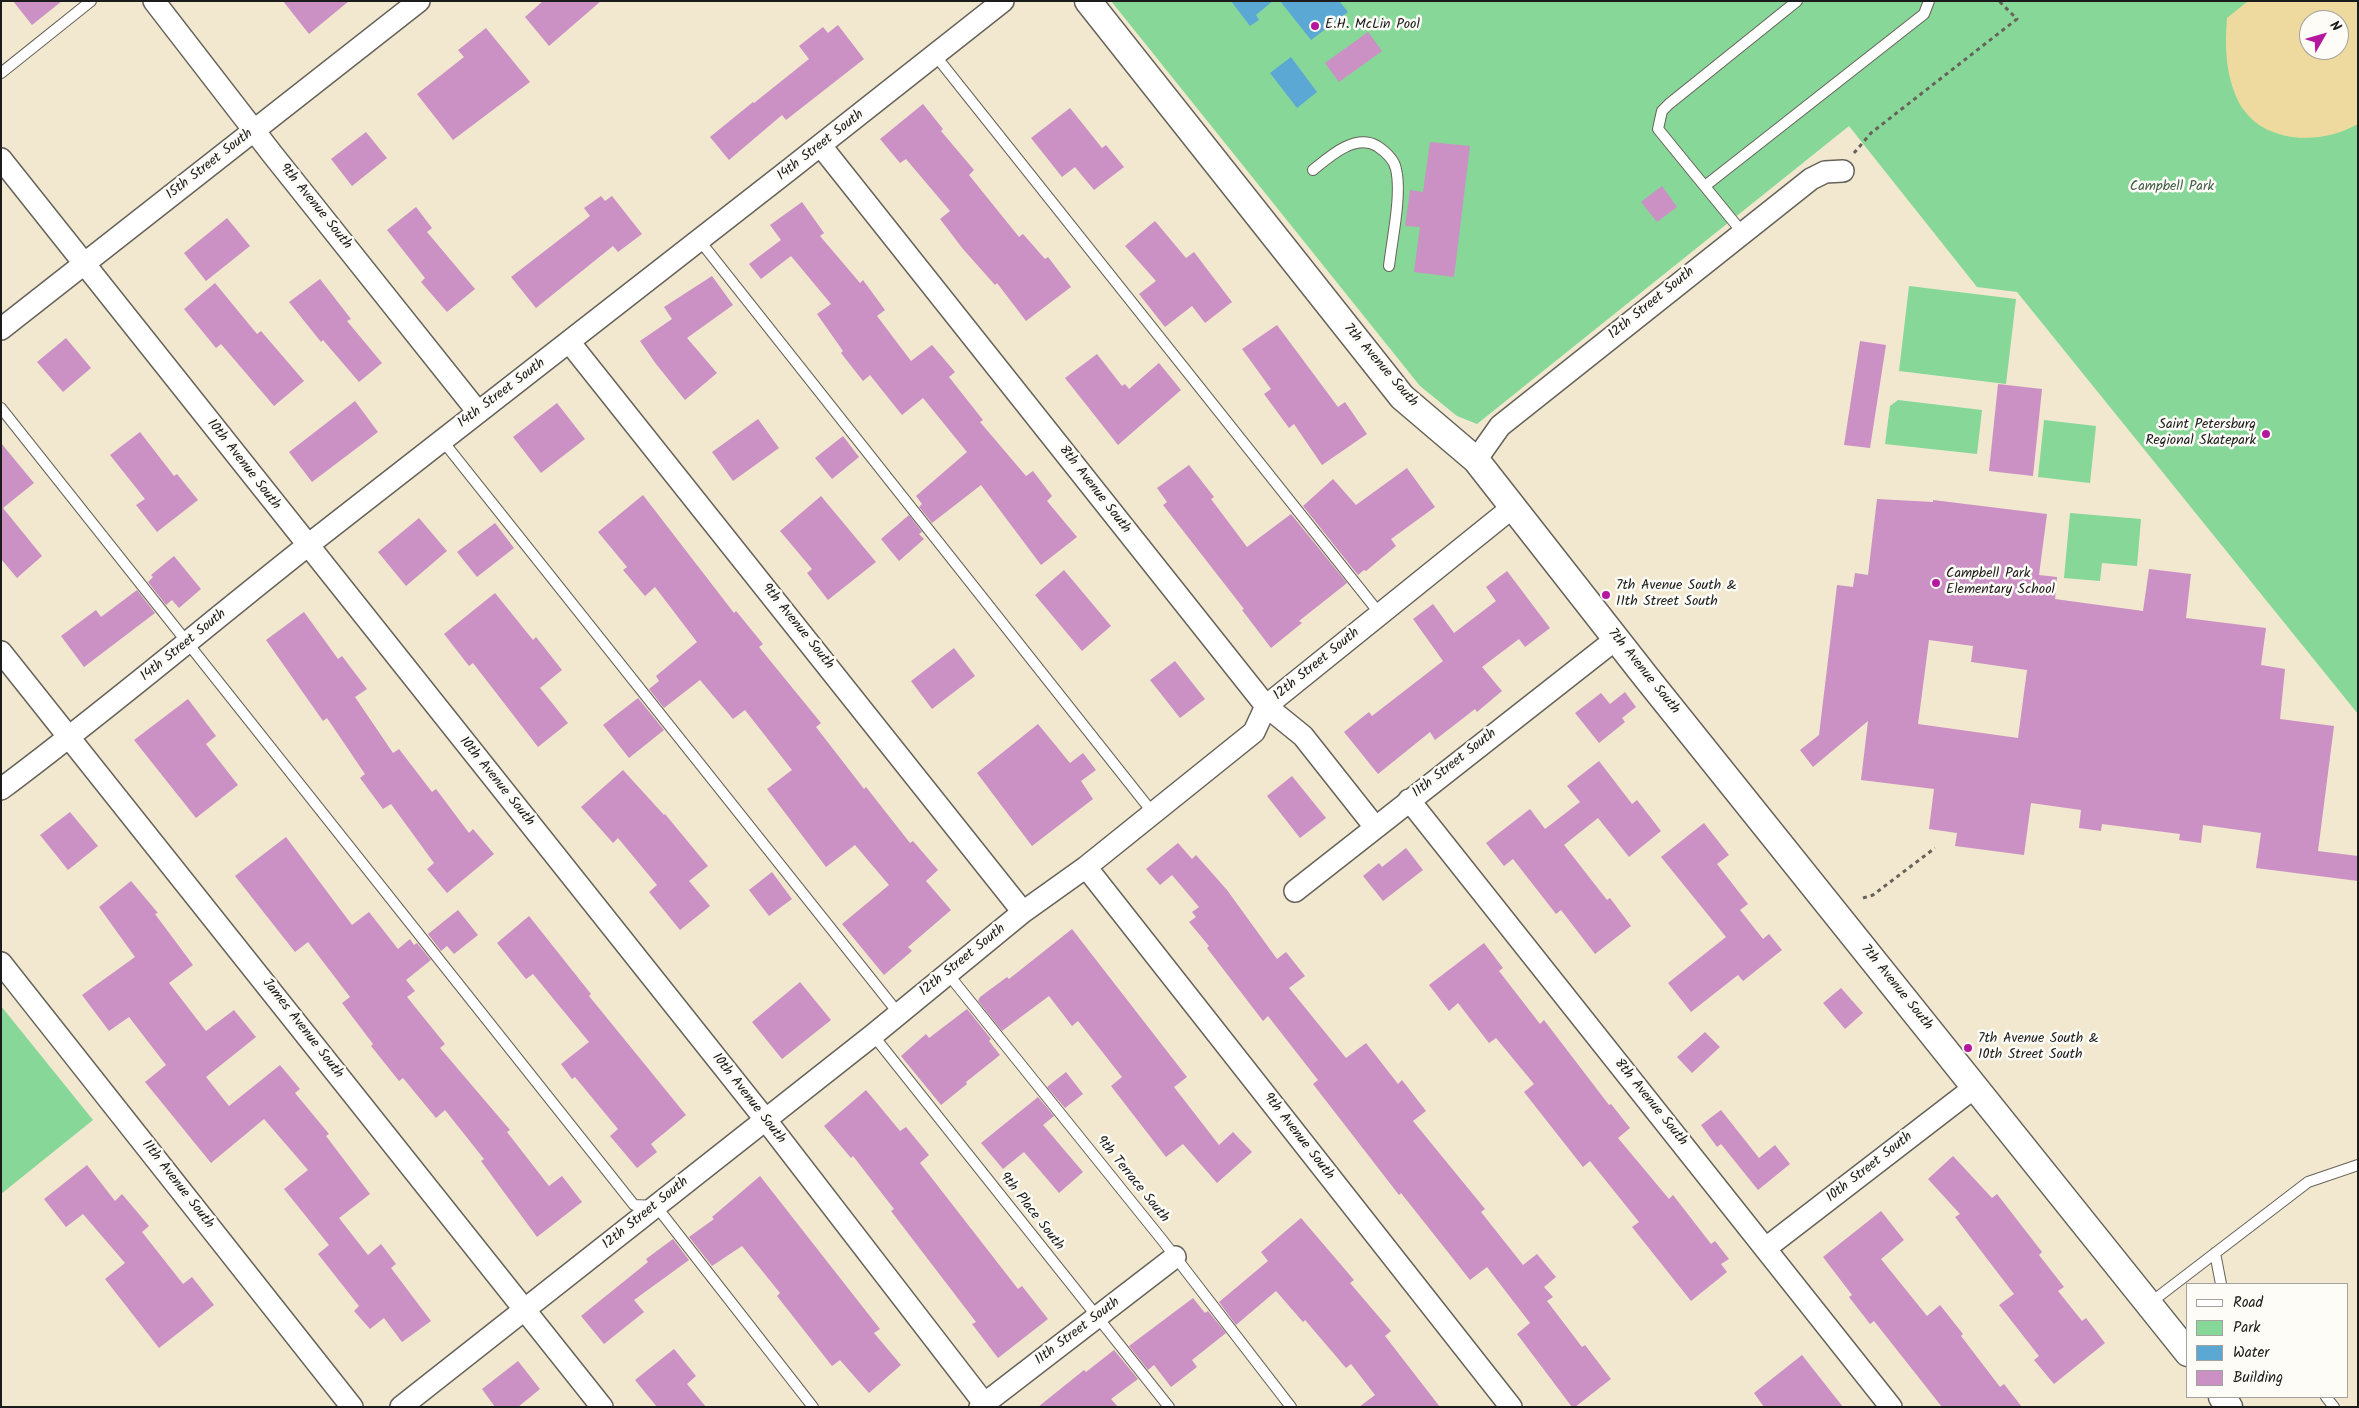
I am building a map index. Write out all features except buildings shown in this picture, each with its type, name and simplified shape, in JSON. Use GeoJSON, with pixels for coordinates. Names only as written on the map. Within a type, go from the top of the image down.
{"type":"FeatureCollection","features":[{"type":"Feature","properties":{"kind":"street","name":"9th Avenue South"},"geometry":{"type":"LineString","coordinates":[[154,1],[254,131],[478,412]]}},
{"type":"Feature","properties":{"kind":"street","name":"15th Street South"},"geometry":{"type":"LineString","coordinates":[[1,329],[419,1]]}},
{"type":"Feature","properties":{"kind":"street","name":"14th Street South"},"geometry":{"type":"LineString","coordinates":[[1,789],[70,738],[442,440],[570,343],[1004,1]]}},
{"type":"Feature","properties":{"kind":"street","name":"7th Avenue South"},"geometry":{"type":"LineString","coordinates":[[1088,1],[1402,397],[1476,460],[1616,639],[2186,1351]]}},
{"type":"Feature","properties":{"kind":"street","name":"8th Avenue South"},"geometry":{"type":"LineString","coordinates":[[821,146],[1266,706],[1303,736],[1375,827]]}},
{"type":"Feature","properties":{"kind":"street","name":"10th Avenue South"},"geometry":{"type":"LineString","coordinates":[[1,159],[764,1119],[984,1406]]}},
{"type":"Feature","properties":{"kind":"street","name":"12th Street South"},"geometry":{"type":"LineString","coordinates":[[1476,460],[1500,426],[1742,232],[1811,179],[1825,172],[1844,171]]}},
{"type":"Feature","properties":{"kind":"street","name":"9th Avenue South"},"geometry":{"type":"LineString","coordinates":[[570,343],[1023,912]]}},
{"type":"Feature","properties":{"kind":"street","name":"12th Street South"},"geometry":{"type":"LineString","coordinates":[[401,1407],[526,1311],[764,1119],[873,1035],[1023,912],[1086,867],[1254,732],[1266,706],[1513,507]]}},
{"type":"Feature","properties":{"kind":"street","name":"11th Street South"},"geometry":{"type":"LineString","coordinates":[[1295,891],[1616,639]]}},
{"type":"Feature","properties":{"kind":"street","name":"James Avenue South"},"geometry":{"type":"LineString","coordinates":[[1,652],[602,1407]]}},
{"type":"Feature","properties":{"kind":"street","name":"8th Avenue South"},"geometry":{"type":"LineString","coordinates":[[1409,800],[1891,1407]]}},
{"type":"Feature","properties":{"kind":"street","name":"9th Avenue South"},"geometry":{"type":"LineString","coordinates":[[1086,867],[1511,1407]]}},
{"type":"Feature","properties":{"kind":"street","name":"11th Avenue South"},"geometry":{"type":"LineString","coordinates":[[1,962],[352,1407]]}},
{"type":"Feature","properties":{"kind":"street","name":"10th Street South"},"geometry":{"type":"LineString","coordinates":[[1766,1248],[1975,1087]]}},
{"type":"Feature","properties":{"kind":"street","name":"11th Street South"},"geometry":{"type":"LineString","coordinates":[[984,1406],[1175,1257]]}},
{"type":"Feature","properties":{"kind":"lane"},"geometry":{"type":"LineString","coordinates":[[4,67],[91,1]]}},
{"type":"Feature","properties":{"kind":"lane"},"geometry":{"type":"LineString","coordinates":[[1742,232],[1658,129],[1662,111],[1797,1]]}},
{"type":"Feature","properties":{"kind":"lane"},"geometry":{"type":"LineString","coordinates":[[1705,186],[1924,14],[1929,1]]}},
{"type":"Feature","properties":{"kind":"lane"},"geometry":{"type":"LineString","coordinates":[[935,55],[1380,614]]}},
{"type":"Feature","properties":{"kind":"lane"},"geometry":{"type":"LineString","coordinates":[[1313,170],[1335,153],[1357,142],[1374,144],[1387,152],[1396,168],[1398,186],[1389,266]]}},
{"type":"Feature","properties":{"kind":"lane"},"geometry":{"type":"LineString","coordinates":[[700,241],[1153,813]]}},
{"type":"Feature","properties":{"kind":"lane"},"geometry":{"type":"LineString","coordinates":[[1,408],[186,644],[634,1205],[656,1206],[813,1407]]}},
{"type":"Feature","properties":{"kind":"lane"},"geometry":{"type":"LineString","coordinates":[[442,440],[899,1014]]}},
{"type":"Feature","properties":{"kind":"lane","name":"9th Terrace South"},"geometry":{"type":"LineString","coordinates":[[948,974],[1175,1257],[1290,1407]]}},
{"type":"Feature","properties":{"kind":"lane","name":"9th Place South"},"geometry":{"type":"LineString","coordinates":[[873,1035],[1169,1407]]}},
{"type":"Feature","properties":{"kind":"lane"},"geometry":{"type":"LineString","coordinates":[[2149,1304],[2308,1182],[2358,1165]]}},
{"type":"Feature","properties":{"kind":"lane"},"geometry":{"type":"LineString","coordinates":[[2215,1253],[2221,1283]]}},
{"type":"Feature","properties":{"kind":"path"},"geometry":{"type":"LineString","coordinates":[[1844,171],[1854,152],[1871,133],[2017,19],[1999,1]]}},
{"type":"Feature","properties":{"kind":"path"},"geometry":{"type":"LineString","coordinates":[[1862,898],[1873,895],[1935,848]]}},
{"type":"Feature","properties":{"kind":"green space","name":"Campbell Park"},"geometry":{"type":"Polygon","coordinates":[[[1111,1],[2358,1],[2358,714],[2017,292],[1977,287],[1849,126],[1477,424],[1457,416],[1420,386],[1111,1]]]}},
{"type":"Feature","properties":{"kind":"green space"},"geometry":{"type":"Polygon","coordinates":[[[1909,286],[2016,299],[2006,384],[1899,371],[1909,286]]]}},
{"type":"Feature","properties":{"kind":"green space"},"geometry":{"type":"Polygon","coordinates":[[[1898,400],[1982,410],[1977,454],[1885,444],[1890,406],[1898,400]]]}},
{"type":"Feature","properties":{"kind":"green space"},"geometry":{"type":"Polygon","coordinates":[[[2044,420],[2096,426],[2090,483],[2038,477],[2044,420]]]}},
{"type":"Feature","properties":{"kind":"green space"},"geometry":{"type":"Polygon","coordinates":[[[2070,513],[2141,519],[2137,566],[2102,563],[2100,581],[2064,578],[2070,513]]]}},
{"type":"Feature","properties":{"kind":"green space"},"geometry":{"type":"Polygon","coordinates":[[[1,1006],[93,1120],[1,1194],[1,1006]]]}},
{"type":"Feature","properties":{"kind":"sand"},"geometry":{"type":"Polygon","coordinates":[[[2248,1],[2358,1],[2358,124],[2325,136],[2307,138],[2272,132],[2257,123],[2244,111],[2235,94],[2229,75],[2226,38],[2227,18],[2248,1]]]}},
{"type":"Feature","properties":{"kind":"water"},"geometry":{"type":"Polygon","coordinates":[[[1231,1],[1273,1],[1256,15],[1259,20],[1250,26],[1231,1]]]}},
{"type":"Feature","properties":{"kind":"water","name":"E.H. McLin Pool"},"geometry":{"type":"Polygon","coordinates":[[[1280,1],[1339,1],[1348,12],[1311,40],[1280,1]]]}},
{"type":"Feature","properties":{"kind":"water"},"geometry":{"type":"Polygon","coordinates":[[[1291,57],[1317,92],[1297,108],[1270,73],[1291,57]]]}},
{"type":"Feature","properties":{"kind":"place","name":"E.H. McLin Pool"},"geometry":{"type":"Point","coordinates":[1315,26]}},
{"type":"Feature","properties":{"kind":"place","name":"Saint Petersburg Regional Skatepark"},"geometry":{"type":"Point","coordinates":[2266,434]}},
{"type":"Feature","properties":{"kind":"place","name":"Campbell Park Elementary School"},"geometry":{"type":"Point","coordinates":[1936,583]}},
{"type":"Feature","properties":{"kind":"place","name":"7th Avenue South & 11th Street South"},"geometry":{"type":"Point","coordinates":[1606,595]}},
{"type":"Feature","properties":{"kind":"place","name":"7th Avenue South & 10th Street South"},"geometry":{"type":"Point","coordinates":[1968,1048]}}]}
